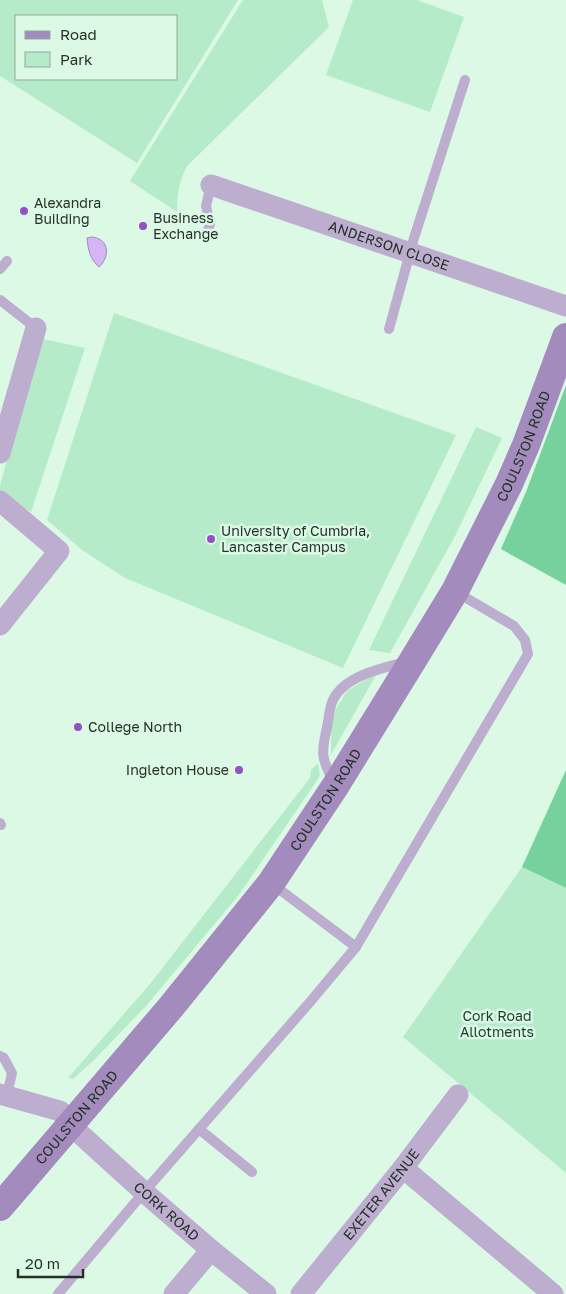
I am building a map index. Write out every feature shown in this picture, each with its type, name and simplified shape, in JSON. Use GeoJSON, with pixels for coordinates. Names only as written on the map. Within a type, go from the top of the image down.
{"type":"FeatureCollection","features":[{"type":"Feature","properties":{"kind":"street","name":"ANDERSON CLOSE"},"geometry":{"type":"LineString","coordinates":[[211,185],[566,306]]}},
{"type":"Feature","properties":{"kind":"street"},"geometry":{"type":"LineString","coordinates":[[0,453],[36,328]]}},
{"type":"Feature","properties":{"kind":"street","name":"COULSTON ROAD"},"geometry":{"type":"LineString","coordinates":[[0,1207],[171,1008],[271,883],[336,785],[454,592],[509,484],[526,445],[566,337]]}},
{"type":"Feature","properties":{"kind":"street"},"geometry":{"type":"LineString","coordinates":[[0,501],[60,551],[0,625]]}},
{"type":"Feature","properties":{"kind":"street","name":"CORK ROAD"},"geometry":{"type":"LineString","coordinates":[[4,1094],[60,1111],[78,1132],[144,1192],[211,1250],[266,1294]]}},
{"type":"Feature","properties":{"kind":"street","name":"EXETER AVENUE"},"geometry":{"type":"LineString","coordinates":[[301,1294],[403,1168],[458,1095]]}},
{"type":"Feature","properties":{"kind":"street"},"geometry":{"type":"LineString","coordinates":[[403,1168],[553,1294]]}},
{"type":"Feature","properties":{"kind":"street"},"geometry":{"type":"LineString","coordinates":[[174,1294],[211,1250]]}},
{"type":"Feature","properties":{"kind":"lane"},"geometry":{"type":"LineString","coordinates":[[389,329],[410,253],[465,80]]}},
{"type":"Feature","properties":{"kind":"lane"},"geometry":{"type":"LineString","coordinates":[[207,234],[210,224],[206,206],[211,185]]}},
{"type":"Feature","properties":{"kind":"lane"},"geometry":{"type":"LineString","coordinates":[[0,300],[36,328]]}},
{"type":"Feature","properties":{"kind":"lane"},"geometry":{"type":"LineString","coordinates":[[58,1294],[356,947],[528,654],[525,640],[514,626],[454,592]]}},
{"type":"Feature","properties":{"kind":"lane"},"geometry":{"type":"LineString","coordinates":[[336,785],[325,766],[322,748],[332,701],[341,688],[364,674],[414,660]]}},
{"type":"Feature","properties":{"kind":"lane"},"geometry":{"type":"LineString","coordinates":[[271,883],[356,947]]}},
{"type":"Feature","properties":{"kind":"lane"},"geometry":{"type":"LineString","coordinates":[[0,1056],[4,1058],[12,1073],[4,1094]]}},
{"type":"Feature","properties":{"kind":"lane"},"geometry":{"type":"LineString","coordinates":[[199,1129],[252,1172]]}},
{"type":"Feature","properties":{"kind":"green space"},"geometry":{"type":"Polygon","coordinates":[[[0,0],[238,0],[137,163],[0,76],[0,0]]]}},
{"type":"Feature","properties":{"kind":"green space"},"geometry":{"type":"Polygon","coordinates":[[[243,0],[322,0],[329,27],[187,166],[179,188],[177,212],[130,181],[243,0]]]}},
{"type":"Feature","properties":{"kind":"green space"},"geometry":{"type":"Polygon","coordinates":[[[353,0],[417,0],[464,17],[430,112],[326,75],[353,0]]]}},
{"type":"Feature","properties":{"kind":"green space"},"geometry":{"type":"Polygon","coordinates":[[[114,313],[456,435],[343,668],[125,578],[82,550],[47,520],[114,313]]]}},
{"type":"Feature","properties":{"kind":"green space"},"geometry":{"type":"Polygon","coordinates":[[[39,338],[85,348],[31,512],[0,493],[0,486],[39,338]]]}},
{"type":"Feature","properties":{"kind":"green space"},"geometry":{"type":"Polygon","coordinates":[[[566,385],[566,585],[501,549],[526,492],[566,385]]]}},
{"type":"Feature","properties":{"kind":"green space"},"geometry":{"type":"Polygon","coordinates":[[[476,427],[502,438],[455,536],[390,653],[369,650],[476,427]]]}},
{"type":"Feature","properties":{"kind":"green space"},"geometry":{"type":"Polygon","coordinates":[[[377,673],[331,755],[331,727],[336,709],[347,691],[377,673]]]}},
{"type":"Feature","properties":{"kind":"green space"},"geometry":{"type":"Polygon","coordinates":[[[318,763],[320,776],[238,896],[145,1007],[93,1061],[73,1079],[68,1078],[150,984],[310,778],[311,770],[318,763]]]}},
{"type":"Feature","properties":{"kind":"green space"},"geometry":{"type":"Polygon","coordinates":[[[566,770],[566,888],[522,867],[566,770]]]}},
{"type":"Feature","properties":{"kind":"green space","name":"Cork Road Allotments"},"geometry":{"type":"Polygon","coordinates":[[[522,867],[566,888],[566,1173],[403,1037],[522,867]]]}},
{"type":"Feature","properties":{"kind":"shaded area"},"geometry":{"type":"Polygon","coordinates":[[[92,237],[102,241],[106,249],[105,258],[99,267],[93,261],[89,250],[87,238],[92,237]]]}},
{"type":"Feature","properties":{"kind":"place","name":"Alexandra Building"},"geometry":{"type":"Point","coordinates":[24,211]}},
{"type":"Feature","properties":{"kind":"place","name":"Business Exchange"},"geometry":{"type":"Point","coordinates":[143,226]}},
{"type":"Feature","properties":{"kind":"place","name":"University of Cumbria, Lancaster Campus"},"geometry":{"type":"Point","coordinates":[211,539]}},
{"type":"Feature","properties":{"kind":"place","name":"College North"},"geometry":{"type":"Point","coordinates":[78,727]}},
{"type":"Feature","properties":{"kind":"place","name":"Ingleton House"},"geometry":{"type":"Point","coordinates":[239,770]}}]}
